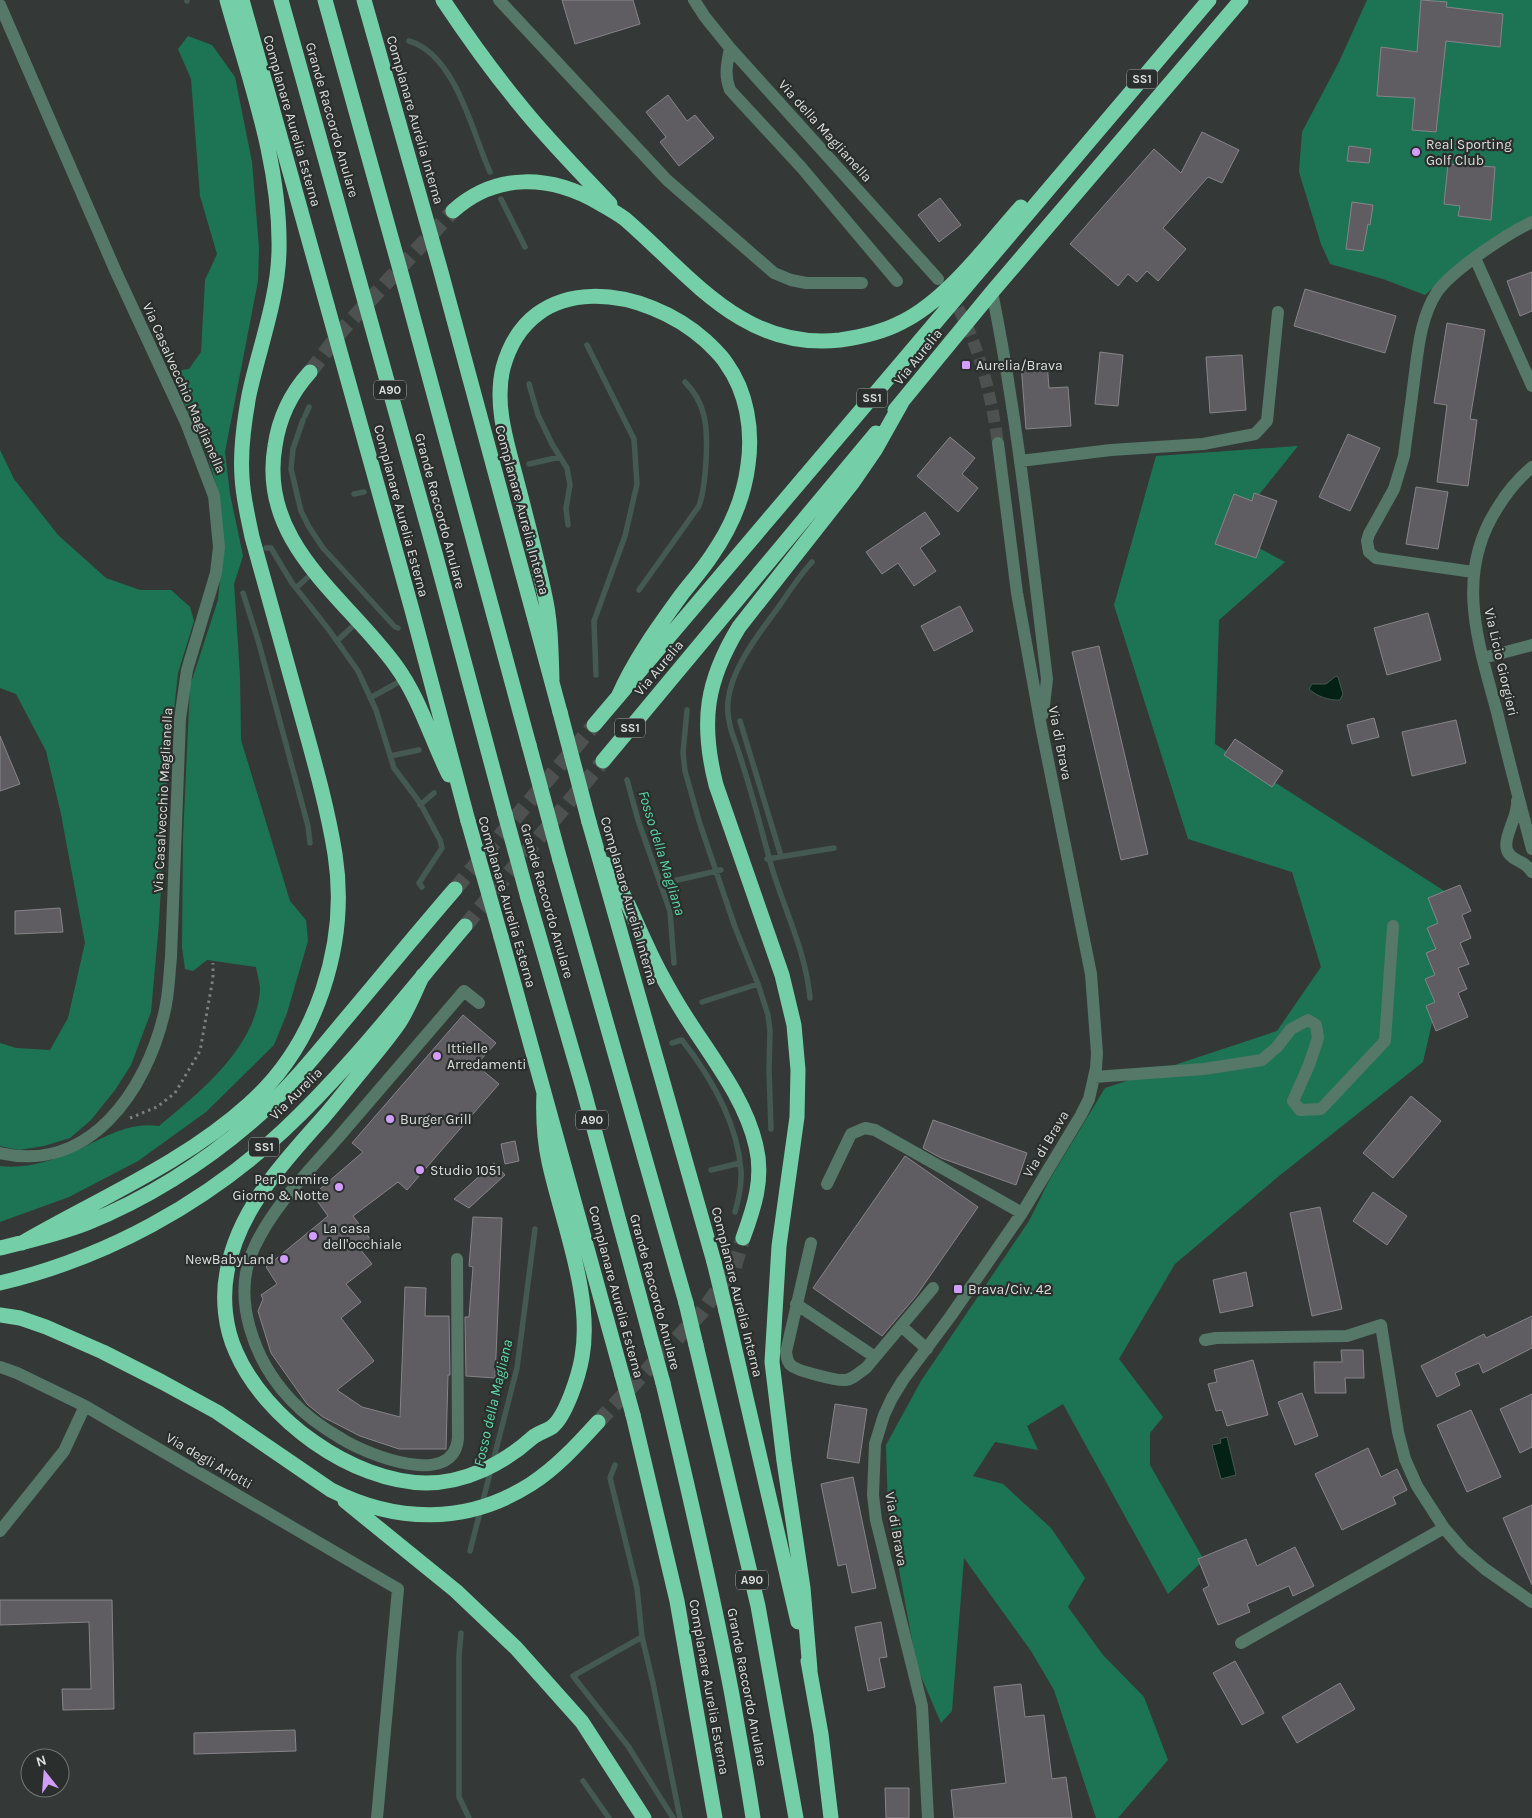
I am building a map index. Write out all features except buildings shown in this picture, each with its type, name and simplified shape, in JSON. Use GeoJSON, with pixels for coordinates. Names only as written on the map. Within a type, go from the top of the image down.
{"type":"FeatureCollection","features":[{"type":"Feature","properties":{"kind":"highway"},"geometry":{"type":"LineString","coordinates":[[22,1243],[172,1160],[225,1125],[251,1103],[274,1078],[293,1052],[307,1028],[327,976],[334,939],[337,906],[335,855],[313,758],[252,537],[244,500],[242,478],[243,439],[249,396],[277,271],[278,229],[270,158],[227,0]]}},
{"type":"Feature","properties":{"kind":"highway","name":"Complanare Aurelia Esterna"},"geometry":{"type":"LineString","coordinates":[[242,0],[622,1375],[677,1601],[715,1818]]}},
{"type":"Feature","properties":{"kind":"highway","name":"Grande Raccordo Anulare"},"geometry":{"type":"LineString","coordinates":[[281,0],[435,553],[528,898],[584,1088],[663,1383],[691,1497],[716,1612],[749,1786],[753,1818]]}},
{"type":"Feature","properties":{"kind":"highway","name":"Grande Raccordo Anulare"},"geometry":{"type":"LineString","coordinates":[[325,0],[560,860],[686,1303],[758,1606],[796,1818]]}},
{"type":"Feature","properties":{"kind":"highway","name":"Complanare Aurelia Interna"},"geometry":{"type":"LineString","coordinates":[[364,0],[438,262],[589,822],[714,1262],[810,1670],[821,1734],[831,1818]]}},
{"type":"Feature","properties":{"kind":"highway"},"geometry":{"type":"LineString","coordinates":[[443,0],[488,64],[521,106],[552,143],[624,218],[721,306],[742,320],[780,336],[808,341],[848,339],[884,330],[902,322],[926,307],[955,280],[1031,196],[1076,158]]}},
{"type":"Feature","properties":{"kind":"highway","name":"Via Aurelia"},"geometry":{"type":"LineString","coordinates":[[594,725],[1209,0]]}},
{"type":"Feature","properties":{"kind":"highway","name":"Via Aurelia"},"geometry":{"type":"LineString","coordinates":[[603,761],[992,292],[1241,0]]}},
{"type":"Feature","properties":{"kind":"highway"},"geometry":{"type":"LineString","coordinates":[[453,211],[474,196],[502,185],[532,181],[564,187],[581,194],[624,218]]}},
{"type":"Feature","properties":{"kind":"highway"},"geometry":{"type":"LineString","coordinates":[[552,680],[548,608],[502,423],[500,384],[516,338],[534,318],[550,307],[570,299],[585,296],[624,298],[653,308],[681,322],[694,331],[726,361],[741,390],[745,403],[748,414],[750,448],[745,481],[734,516],[722,539],[711,557],[640,653],[618,697]]}},
{"type":"Feature","properties":{"kind":"highway"},"geometry":{"type":"LineString","coordinates":[[310,372],[298,386],[287,404],[276,440],[272,472],[279,514],[292,540],[304,558],[402,676],[417,702],[437,750],[462,798]]}},
{"type":"Feature","properties":{"kind":"highway"},"geometry":{"type":"LineString","coordinates":[[810,1670],[803,1588],[784,1461],[772,1362],[779,1246],[797,1117],[798,1070],[795,1033],[792,1011],[782,975],[714,778],[708,738],[708,703],[719,664],[739,627],[853,482],[875,450],[902,402]]}},
{"type":"Feature","properties":{"kind":"highway"},"geometry":{"type":"LineString","coordinates":[[598,852],[623,892],[647,946],[675,999],[725,1077],[740,1103],[752,1130],[759,1160],[758,1184],[756,1201],[743,1238]]}},
{"type":"Feature","properties":{"kind":"highway","name":"Via Aurelia"},"geometry":{"type":"LineString","coordinates":[[0,1248],[68,1230],[124,1206],[197,1163],[252,1122],[319,1051],[454,889]]}},
{"type":"Feature","properties":{"kind":"highway","name":"Via Aurelia"},"geometry":{"type":"LineString","coordinates":[[0,1283],[53,1268],[118,1242],[176,1212],[239,1168],[298,1117],[343,1069],[465,926]]}},
{"type":"Feature","properties":{"kind":"highway"},"geometry":{"type":"LineString","coordinates":[[423,975],[408,1006],[388,1038],[299,1144],[252,1206],[237,1235],[231,1252],[226,1279],[225,1303],[230,1337],[247,1373],[259,1390],[278,1410],[305,1434],[340,1459],[376,1475],[398,1481],[428,1483],[471,1475],[503,1461],[538,1433],[553,1426],[572,1395],[582,1358],[584,1338],[583,1304],[580,1284],[548,1159],[544,1133],[544,1092]]}},
{"type":"Feature","properties":{"kind":"highway"},"geometry":{"type":"LineString","coordinates":[[0,1315],[20,1318],[46,1327],[103,1352],[162,1382],[217,1412],[331,1490],[456,1591],[516,1648],[582,1722],[644,1818]]}},
{"type":"Feature","properties":{"kind":"highway"},"geometry":{"type":"LineString","coordinates":[[331,1490],[384,1510],[420,1515],[458,1513],[494,1503],[532,1484],[566,1456],[598,1422]]}},
{"type":"Feature","properties":{"kind":"street"},"geometry":{"type":"LineString","coordinates":[[499,0],[667,180],[774,273],[791,280],[806,283],[862,283]]}},
{"type":"Feature","properties":{"kind":"street","name":"Via della Maglianella"},"geometry":{"type":"LineString","coordinates":[[694,0],[730,48],[938,279]]}},
{"type":"Feature","properties":{"kind":"street","name":"Via Casalvecchio Maglianella"},"geometry":{"type":"LineString","coordinates":[[0,5],[116,272],[187,425],[214,496],[219,547],[216,573],[188,670],[180,718],[168,994],[160,1030],[147,1066],[114,1116],[78,1144],[51,1153],[16,1156],[0,1153]]}},
{"type":"Feature","properties":{"kind":"street"},"geometry":{"type":"LineString","coordinates":[[730,48],[725,71],[730,90],[801,168],[897,281]]}},
{"type":"Feature","properties":{"kind":"street"},"geometry":{"type":"LineString","coordinates":[[1473,572],[1376,558],[1368,552],[1367,541],[1394,489],[1400,472],[1404,456],[1421,336],[1426,318],[1438,290],[1475,258],[1532,222]]}},
{"type":"Feature","properties":{"kind":"street"},"geometry":{"type":"LineString","coordinates":[[1475,258],[1532,386]]}},
{"type":"Feature","properties":{"kind":"street"},"geometry":{"type":"LineString","coordinates":[[992,292],[1007,365],[1047,679],[1041,726]]}},
{"type":"Feature","properties":{"kind":"street"},"geometry":{"type":"LineString","coordinates":[[1020,461],[1111,450],[1203,444],[1255,434],[1267,421],[1278,312]]}},
{"type":"Feature","properties":{"kind":"street","name":"Via di Brava"},"geometry":{"type":"LineString","coordinates":[[928,1818],[922,1706],[886,1567],[876,1520],[873,1496],[875,1444],[884,1415],[903,1380],[950,1317],[1022,1213],[1081,1115],[1089,1099],[1097,1053],[1091,974],[1041,726],[1017,593],[998,443]]}},
{"type":"Feature","properties":{"kind":"street","name":"Via Licio Giorgieri"},"geometry":{"type":"LineString","coordinates":[[1532,467],[1515,485],[1494,513],[1484,532],[1473,572],[1473,600],[1483,658],[1532,849]]}},
{"type":"Feature","properties":{"kind":"street"},"geometry":{"type":"LineString","coordinates":[[1483,658],[1532,645]]}},
{"type":"Feature","properties":{"kind":"street"},"geometry":{"type":"LineString","coordinates":[[1515,782],[1524,803],[1532,812]]}},
{"type":"Feature","properties":{"kind":"street"},"geometry":{"type":"LineString","coordinates":[[1515,782],[1518,808],[1506,847],[1511,857],[1524,862],[1532,872]]}},
{"type":"Feature","properties":{"kind":"street"},"geometry":{"type":"LineString","coordinates":[[1094,1077],[1204,1069],[1262,1060],[1277,1047],[1291,1030],[1308,1020],[1316,1025],[1318,1038],[1309,1065],[1293,1101],[1300,1110],[1321,1109],[1385,1041],[1393,926]]}},
{"type":"Feature","properties":{"kind":"street"},"geometry":{"type":"LineString","coordinates":[[457,1260],[458,1438],[457,1448],[451,1457],[440,1462],[407,1464],[383,1458],[352,1445],[315,1422],[276,1383],[264,1363],[256,1343],[245,1302],[245,1283],[249,1260],[260,1234],[306,1174],[464,991],[479,1003]]}},
{"type":"Feature","properties":{"kind":"street"},"geometry":{"type":"LineString","coordinates":[[827,1184],[850,1134],[865,1128],[875,1130],[1022,1213]]}},
{"type":"Feature","properties":{"kind":"street"},"geometry":{"type":"LineString","coordinates":[[811,1243],[786,1352],[787,1360],[792,1366],[813,1374],[846,1380],[855,1376],[866,1368],[933,1288]]}},
{"type":"Feature","properties":{"kind":"street"},"geometry":{"type":"LineString","coordinates":[[796,1304],[875,1357]]}},
{"type":"Feature","properties":{"kind":"street"},"geometry":{"type":"LineString","coordinates":[[1205,1340],[1347,1336],[1381,1325],[1398,1432],[1405,1459],[1417,1486],[1444,1528],[1463,1550],[1485,1569],[1532,1602]]}},
{"type":"Feature","properties":{"kind":"street"},"geometry":{"type":"LineString","coordinates":[[901,1326],[926,1349]]}},
{"type":"Feature","properties":{"kind":"street","name":"Via degli Arlotti"},"geometry":{"type":"LineString","coordinates":[[0,1367],[17,1373],[85,1406],[398,1589],[377,1818]]}},
{"type":"Feature","properties":{"kind":"street"},"geometry":{"type":"LineString","coordinates":[[0,1531],[64,1451],[85,1406]]}},
{"type":"Feature","properties":{"kind":"street"},"geometry":{"type":"LineString","coordinates":[[1241,1643],[1444,1528]]}},
{"type":"Feature","properties":{"kind":"path"},"geometry":{"type":"LineString","coordinates":[[125,1119],[144,1113],[166,1101],[180,1086],[200,1051],[213,978],[213,963]]}},
{"type":"Feature","properties":{"kind":"green space","name":"Real Sporting Golf Club"},"geometry":{"type":"Polygon","coordinates":[[[1367,0],[1532,0],[1532,218],[1472,253],[1425,295],[1383,279],[1330,264],[1321,244],[1299,172],[1302,132],[1339,62],[1367,0]]]}},
{"type":"Feature","properties":{"kind":"green space"},"geometry":{"type":"Polygon","coordinates":[[[188,36],[212,45],[235,77],[252,162],[259,248],[258,281],[225,452],[230,494],[243,556],[234,584],[240,676],[241,740],[290,901],[306,920],[308,941],[287,1013],[274,1045],[206,1112],[138,1161],[69,1197],[0,1222],[0,1166],[10,1167],[48,1161],[66,1155],[116,1132],[137,1126],[159,1126],[192,1099],[237,1050],[248,1031],[256,1011],[260,990],[256,967],[207,960],[193,971],[185,969],[182,947],[183,838],[190,686],[218,600],[223,546],[217,488],[209,461],[172,375],[174,371],[189,369],[201,352],[205,280],[217,254],[200,196],[191,79],[178,49],[188,36]]]}},
{"type":"Feature","properties":{"kind":"green space"},"geometry":{"type":"Polygon","coordinates":[[[1298,446],[1229,532],[1285,562],[1219,620],[1215,744],[1460,901],[1423,1062],[1279,1176],[1175,1264],[1119,1359],[1163,1417],[1150,1433],[1150,1465],[1204,1560],[1168,1594],[1063,1404],[1027,1426],[1038,1450],[995,1442],[973,1476],[1003,1484],[1051,1528],[1085,1578],[1068,1607],[1103,1655],[1144,1697],[1168,1760],[1118,1818],[1096,1818],[1054,1690],[1031,1651],[964,1558],[952,1711],[941,1723],[917,1667],[888,1510],[886,1445],[921,1381],[1029,1221],[1050,1179],[1105,1088],[1277,1031],[1321,967],[1292,872],[1188,839],[1114,605],[1156,456],[1298,446]]]}},
{"type":"Feature","properties":{"kind":"green space"},"geometry":{"type":"Polygon","coordinates":[[[0,450],[14,479],[58,535],[106,578],[140,590],[171,590],[190,607],[194,621],[178,673],[167,775],[159,923],[151,1012],[131,1065],[115,1090],[91,1120],[70,1138],[44,1146],[19,1150],[0,1146],[0,1043],[16,1048],[50,1050],[68,1018],[85,943],[61,814],[46,751],[16,694],[0,688],[0,450]]]}},
{"type":"Feature","properties":{"kind":"shaded area"},"geometry":{"type":"Polygon","coordinates":[[[1336,676],[1338,677],[1343,694],[1340,700],[1323,697],[1309,689],[1312,684],[1326,684],[1336,676]]]}},
{"type":"Feature","properties":{"kind":"shaded area"},"geometry":{"type":"Polygon","coordinates":[[[1227,1437],[1236,1475],[1221,1479],[1212,1445],[1221,1443],[1220,1439],[1227,1437]]]}},
{"type":"Feature","properties":{"kind":"waterway","name":"Fosso della Magliana"},"geometry":{"type":"LineString","coordinates":[[409,41],[425,49],[439,62],[451,78],[469,117],[490,172]]}},
{"type":"Feature","properties":{"kind":"waterway","name":"Fosso della Magliana"},"geometry":{"type":"LineString","coordinates":[[501,199],[525,247]]}},
{"type":"Feature","properties":{"kind":"waterway","name":"Fosso della Magliana"},"geometry":{"type":"LineString","coordinates":[[587,345],[634,439],[637,484],[625,536],[594,621],[596,675]]}},
{"type":"Feature","properties":{"kind":"waterway"},"geometry":{"type":"LineString","coordinates":[[639,590],[699,506],[701,497],[706,461],[706,425],[699,402],[685,382]]}},
{"type":"Feature","properties":{"kind":"waterway"},"geometry":{"type":"LineString","coordinates":[[529,384],[538,415],[552,444],[567,468],[570,485],[566,508],[568,525]]}},
{"type":"Feature","properties":{"kind":"waterway"},"geometry":{"type":"LineString","coordinates":[[305,416],[309,407]]}},
{"type":"Feature","properties":{"kind":"waterway"},"geometry":{"type":"LineString","coordinates":[[303,420],[293,449],[291,469],[301,511],[323,548],[395,627],[398,628]]}},
{"type":"Feature","properties":{"kind":"waterway"},"geometry":{"type":"LineString","coordinates":[[529,464],[560,457]]}},
{"type":"Feature","properties":{"kind":"waterway"},"geometry":{"type":"LineString","coordinates":[[354,494],[364,492]]}},
{"type":"Feature","properties":{"kind":"waterway"},"geometry":{"type":"LineString","coordinates":[[266,548],[271,548],[292,583],[358,671],[376,710],[394,768],[420,803],[440,840],[442,848],[419,883],[422,887]]}},
{"type":"Feature","properties":{"kind":"waterway"},"geometry":{"type":"LineString","coordinates":[[810,998],[804,964],[771,865],[732,733],[728,706],[730,689],[740,663],[795,583],[812,562]]}},
{"type":"Feature","properties":{"kind":"waterway"},"geometry":{"type":"LineString","coordinates":[[296,588],[307,578]]}},
{"type":"Feature","properties":{"kind":"waterway"},"geometry":{"type":"LineString","coordinates":[[243,593],[258,640],[308,826],[310,843]]}},
{"type":"Feature","properties":{"kind":"waterway"},"geometry":{"type":"LineString","coordinates":[[337,641],[353,626]]}},
{"type":"Feature","properties":{"kind":"waterway"},"geometry":{"type":"LineString","coordinates":[[370,698],[397,683]]}},
{"type":"Feature","properties":{"kind":"waterway"},"geometry":{"type":"LineString","coordinates":[[687,710],[683,753],[685,771],[700,824],[735,927],[758,984],[768,1015],[770,1031],[771,1129]]}},
{"type":"Feature","properties":{"kind":"waterway"},"geometry":{"type":"LineString","coordinates":[[740,721],[781,856]]}},
{"type":"Feature","properties":{"kind":"waterway"},"geometry":{"type":"LineString","coordinates":[[390,756],[419,750]]}},
{"type":"Feature","properties":{"kind":"waterway","name":"Fosso della Magliana"},"geometry":{"type":"LineString","coordinates":[[627,780],[638,820],[670,911],[674,963]]}},
{"type":"Feature","properties":{"kind":"waterway"},"geometry":{"type":"LineString","coordinates":[[420,805],[434,793]]}},
{"type":"Feature","properties":{"kind":"waterway"},"geometry":{"type":"LineString","coordinates":[[767,859],[834,848]]}},
{"type":"Feature","properties":{"kind":"waterway"},"geometry":{"type":"LineString","coordinates":[[660,884],[721,870]]}},
{"type":"Feature","properties":{"kind":"waterway"},"geometry":{"type":"LineString","coordinates":[[702,1002],[758,984]]}},
{"type":"Feature","properties":{"kind":"waterway"},"geometry":{"type":"LineString","coordinates":[[672,1043],[682,1040],[693,1054],[721,1101],[728,1118],[739,1152],[741,1170],[740,1191],[735,1212]]}},
{"type":"Feature","properties":{"kind":"waterway"},"geometry":{"type":"LineString","coordinates":[[711,1170],[740,1163]]}},
{"type":"Feature","properties":{"kind":"waterway","name":"Fosso della Magliana"},"geometry":{"type":"LineString","coordinates":[[470,1551],[517,1368],[535,1229]]}},
{"type":"Feature","properties":{"kind":"waterway"},"geometry":{"type":"LineString","coordinates":[[615,1465],[610,1478],[637,1588],[642,1637],[680,1818]]}},
{"type":"Feature","properties":{"kind":"waterway","name":"Fosso della Magliana"},"geometry":{"type":"LineString","coordinates":[[461,1633],[459,1655],[459,1797],[469,1818]]}},
{"type":"Feature","properties":{"kind":"waterway"},"geometry":{"type":"LineString","coordinates":[[642,1637],[573,1676],[628,1746],[673,1818]]}},
{"type":"Feature","properties":{"kind":"waterway"},"geometry":{"type":"LineString","coordinates":[[583,1781],[609,1818]]}},
{"type":"Feature","properties":{"kind":"tunnel"},"geometry":{"type":"LineString","coordinates":[[310,372],[343,329],[453,211]]}},
{"type":"Feature","properties":{"kind":"tunnel"},"geometry":{"type":"LineString","coordinates":[[949,293],[968,328],[975,346],[987,384],[998,443]]}},
{"type":"Feature","properties":{"kind":"tunnel"},"geometry":{"type":"LineString","coordinates":[[455,889],[594,725]]}},
{"type":"Feature","properties":{"kind":"tunnel"},"geometry":{"type":"LineString","coordinates":[[465,926],[603,761]]}},
{"type":"Feature","properties":{"kind":"tunnel"},"geometry":{"type":"LineString","coordinates":[[598,1422],[701,1313],[734,1268],[743,1238]]}},
{"type":"Feature","properties":{"kind":"place","name":"Real Sporting Golf Club"},"geometry":{"type":"Point","coordinates":[1416,152]}},
{"type":"Feature","properties":{"kind":"place","name":"Aurelia/Brava"},"geometry":{"type":"Point","coordinates":[966,365]}},
{"type":"Feature","properties":{"kind":"place","name":"Ittielle Arredamenti"},"geometry":{"type":"Point","coordinates":[437,1056]}},
{"type":"Feature","properties":{"kind":"place","name":"Burger Grill"},"geometry":{"type":"Point","coordinates":[390,1119]}},
{"type":"Feature","properties":{"kind":"place","name":"Studio 1051"},"geometry":{"type":"Point","coordinates":[420,1170]}},
{"type":"Feature","properties":{"kind":"place","name":"Per Dormire Giorno & Notte"},"geometry":{"type":"Point","coordinates":[339,1187]}},
{"type":"Feature","properties":{"kind":"place","name":"La casa dell'occhiale"},"geometry":{"type":"Point","coordinates":[313,1236]}},
{"type":"Feature","properties":{"kind":"place","name":"NewBabyLand"},"geometry":{"type":"Point","coordinates":[284,1259]}},
{"type":"Feature","properties":{"kind":"place","name":"Brava/Civ. 42"},"geometry":{"type":"Point","coordinates":[958,1289]}}]}
